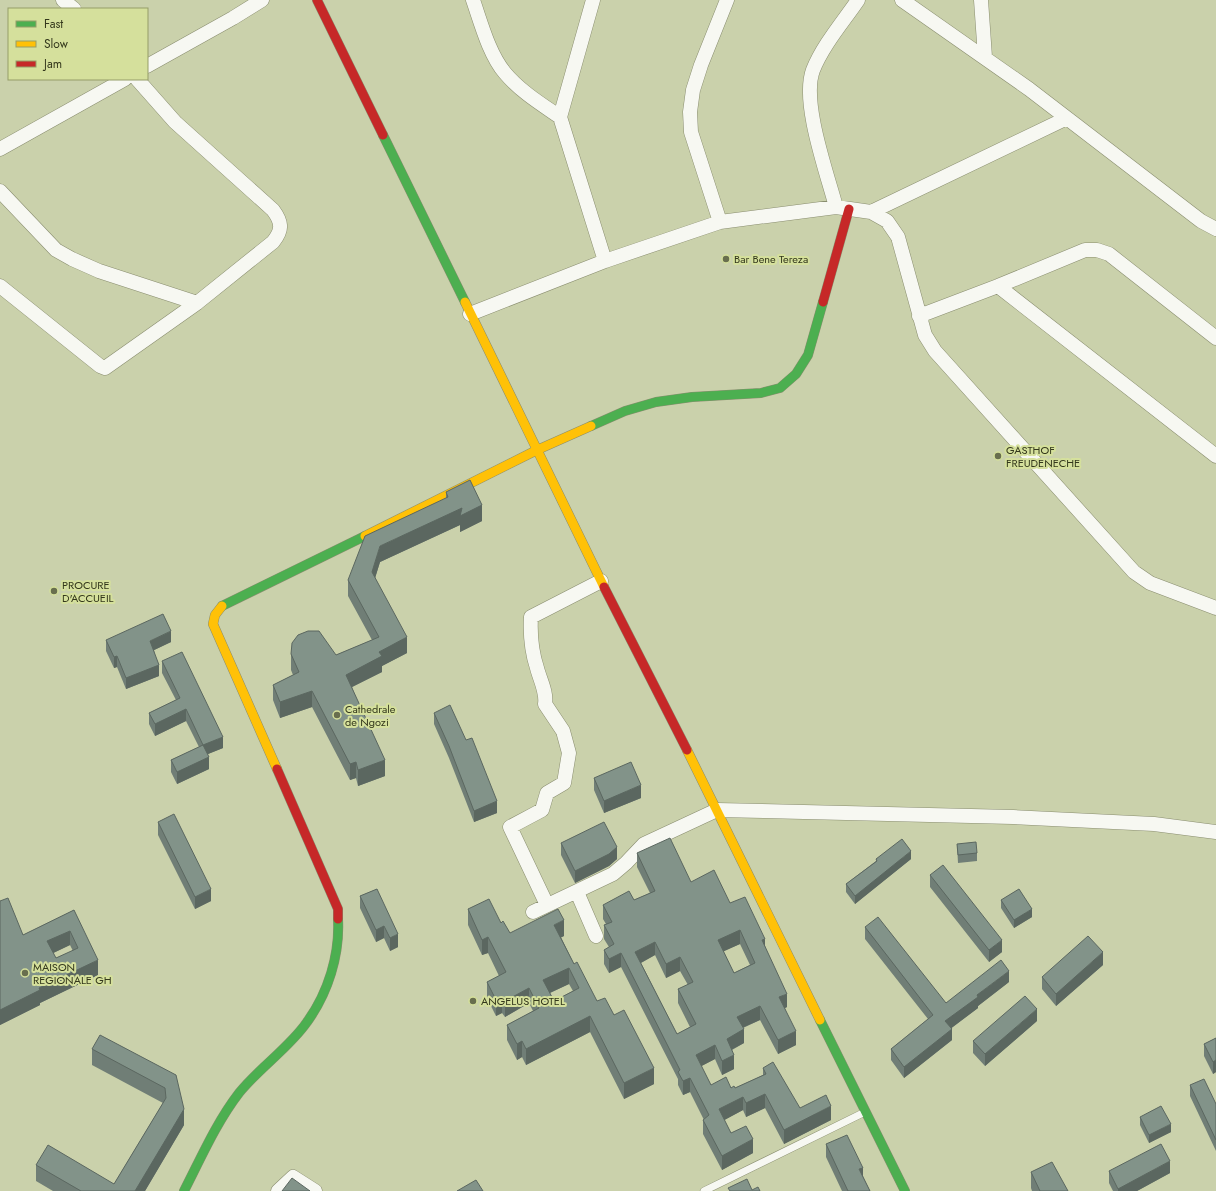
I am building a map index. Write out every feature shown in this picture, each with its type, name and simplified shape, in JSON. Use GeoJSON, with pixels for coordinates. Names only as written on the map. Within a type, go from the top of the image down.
{"type":"FeatureCollection","features":[{"type":"Feature","properties":{"kind":"street"},"geometry":{"type":"LineString","coordinates":[[63,0],[73,8]]}},
{"type":"Feature","properties":{"kind":"street"},"geometry":{"type":"LineString","coordinates":[[148,65],[262,0]]}},
{"type":"Feature","properties":{"kind":"street"},"geometry":{"type":"LineString","coordinates":[[317,0],[601,581],[717,810],[867,1111],[905,1191]]}},
{"type":"Feature","properties":{"kind":"street"},"geometry":{"type":"LineString","coordinates":[[473,0],[486,40],[504,73],[521,89],[560,117]]}},
{"type":"Feature","properties":{"kind":"street"},"geometry":{"type":"LineString","coordinates":[[593,0],[560,117],[605,261]]}},
{"type":"Feature","properties":{"kind":"street"},"geometry":{"type":"LineString","coordinates":[[720,222],[691,132],[690,112],[693,90],[701,65],[727,0]]}},
{"type":"Feature","properties":{"kind":"street"},"geometry":{"type":"LineString","coordinates":[[184,1191],[219,1122],[240,1092],[307,1023],[324,994],[333,968],[339,938],[338,909],[213,624],[215,615],[222,607],[537,450],[625,411],[656,402],[692,397],[761,393],[780,388],[796,374],[808,356],[842,208],[810,108],[810,86],[813,70],[822,53],[858,0]]}},
{"type":"Feature","properties":{"kind":"street"},"geometry":{"type":"LineString","coordinates":[[902,0],[985,57],[1201,221],[1216,229]]}},
{"type":"Feature","properties":{"kind":"street"},"geometry":{"type":"LineString","coordinates":[[981,0],[985,57]]}},
{"type":"Feature","properties":{"kind":"street"},"geometry":{"type":"LineString","coordinates":[[0,149],[123,80]]}},
{"type":"Feature","properties":{"kind":"street"},"geometry":{"type":"LineString","coordinates":[[0,286],[100,366],[105,368],[197,303],[273,242],[279,234],[281,227],[273,210],[175,122],[138,80]]}},
{"type":"Feature","properties":{"kind":"street"},"geometry":{"type":"LineString","coordinates":[[871,212],[1067,118]]}},
{"type":"Feature","properties":{"kind":"street"},"geometry":{"type":"LineString","coordinates":[[0,190],[56,250],[99,271],[197,303]]}},
{"type":"Feature","properties":{"kind":"street"},"geometry":{"type":"LineString","coordinates":[[470,314],[605,261],[720,222],[842,208],[871,212],[887,221],[898,237],[925,335],[935,351],[1134,572],[1150,584],[1216,608]]}},
{"type":"Feature","properties":{"kind":"street"},"geometry":{"type":"LineString","coordinates":[[919,316],[998,286],[1085,250],[1097,250],[1109,254],[1216,338]]}},
{"type":"Feature","properties":{"kind":"street"},"geometry":{"type":"LineString","coordinates":[[998,286],[1216,456]]}},
{"type":"Feature","properties":{"kind":"street"},"geometry":{"type":"LineString","coordinates":[[547,905],[510,827],[542,810],[547,793],[564,782],[569,753],[563,731],[545,704],[546,697],[536,666],[529,636],[531,617],[601,581]]}},
{"type":"Feature","properties":{"kind":"street"},"geometry":{"type":"LineString","coordinates":[[533,912],[613,874],[626,864],[644,844],[717,810],[1012,817],[1154,824],[1216,832]]}},
{"type":"Feature","properties":{"kind":"street"},"geometry":{"type":"LineString","coordinates":[[577,892],[596,936]]}},
{"type":"Feature","properties":{"kind":"street"},"geometry":{"type":"LineString","coordinates":[[278,1191],[293,1177],[315,1191]]}},
{"type":"Feature","properties":{"kind":"lane"},"geometry":{"type":"LineString","coordinates":[[704,1191],[867,1111]]}},
{"type":"Feature","properties":{"kind":"building"},"geometry":{"type":"Polygon","coordinates":[[[470,480],[482,505],[460,516],[462,508],[380,546],[372,572],[407,637],[379,652],[382,656],[346,675],[385,760],[358,770],[356,762],[350,764],[312,691],[280,702],[273,685],[299,672],[291,654],[292,643],[298,635],[308,631],[319,631],[336,655],[379,637],[348,580],[365,536],[448,497],[446,492],[470,480]]]}},
{"type":"Feature","properties":{"kind":"building"},"geometry":{"type":"Polygon","coordinates":[[[163,614],[171,631],[150,641],[159,665],[126,678],[117,656],[114,657],[106,640],[163,614]]]}},
{"type":"Feature","properties":{"kind":"building"},"geometry":{"type":"Polygon","coordinates":[[[182,652],[223,737],[203,745],[186,709],[155,724],[149,713],[180,698],[162,661],[182,652]]]}},
{"type":"Feature","properties":{"kind":"building"},"geometry":{"type":"Polygon","coordinates":[[[450,705],[466,740],[472,738],[497,801],[474,811],[449,746],[434,713],[450,705]]]}},
{"type":"Feature","properties":{"kind":"building"},"geometry":{"type":"Polygon","coordinates":[[[203,745],[209,757],[177,772],[171,760],[203,745]]]}},
{"type":"Feature","properties":{"kind":"building"},"geometry":{"type":"Polygon","coordinates":[[[631,762],[641,785],[604,801],[594,778],[631,762]]]}},
{"type":"Feature","properties":{"kind":"building"},"geometry":{"type":"Polygon","coordinates":[[[174,814],[211,889],[195,897],[158,822],[174,814]]]}},
{"type":"Feature","properties":{"kind":"building"},"geometry":{"type":"Polygon","coordinates":[[[604,822],[617,847],[609,854],[575,871],[561,843],[604,822]]]}},
{"type":"Feature","properties":{"kind":"building"},"geometry":{"type":"Polygon","coordinates":[[[670,838],[691,882],[714,870],[730,903],[745,897],[765,939],[762,940],[787,994],[779,997],[796,1031],[778,1040],[760,1006],[737,1017],[744,1029],[727,1039],[734,1055],[722,1061],[715,1045],[696,1055],[711,1085],[726,1077],[731,1088],[734,1086],[735,1088],[766,1074],[763,1068],[773,1062],[800,1108],[826,1095],[831,1106],[784,1130],[765,1094],[746,1103],[743,1097],[719,1109],[731,1133],[746,1126],[753,1139],[722,1156],[703,1120],[709,1115],[690,1078],[683,1081],[678,1072],[680,1070],[621,953],[609,959],[604,950],[614,944],[604,925],[612,922],[603,905],[629,891],[634,900],[655,891],[637,853],[670,838]],[[740,930],[718,940],[734,973],[755,963],[740,930]],[[655,942],[635,952],[677,1034],[696,1024],[678,989],[693,982],[680,957],[666,964],[655,942]]]}},
{"type":"Feature","properties":{"kind":"building"},"geometry":{"type":"Polygon","coordinates":[[[902,839],[911,851],[855,896],[846,884],[877,861],[876,859],[902,839]]]}},
{"type":"Feature","properties":{"kind":"building"},"geometry":{"type":"Polygon","coordinates":[[[976,842],[977,853],[958,855],[957,844],[976,842]]]}},
{"type":"Feature","properties":{"kind":"building"},"geometry":{"type":"Polygon","coordinates":[[[943,865],[1002,940],[989,950],[930,875],[943,865]]]}},
{"type":"Feature","properties":{"kind":"building"},"geometry":{"type":"Polygon","coordinates":[[[377,889],[398,934],[390,938],[384,926],[376,930],[360,896],[377,889]]]}},
{"type":"Feature","properties":{"kind":"building"},"geometry":{"type":"Polygon","coordinates":[[[1019,889],[1032,909],[1014,920],[1001,900],[1019,889]]]}},
{"type":"Feature","properties":{"kind":"building"},"geometry":{"type":"Polygon","coordinates":[[[8,898],[23,935],[74,910],[98,960],[39,988],[40,990],[0,1010],[0,901],[8,898]],[[70,931],[47,941],[56,958],[78,948],[70,931]]]}},
{"type":"Feature","properties":{"kind":"building"},"geometry":{"type":"Polygon","coordinates":[[[489,899],[501,923],[503,921],[510,933],[558,909],[564,920],[554,925],[574,964],[577,962],[597,1001],[605,998],[614,1015],[624,1010],[654,1068],[624,1083],[590,1016],[526,1049],[522,1041],[517,1044],[507,1025],[539,1008],[529,988],[505,1001],[502,997],[496,1000],[487,982],[506,972],[488,937],[482,940],[468,909],[489,899]],[[569,968],[543,980],[554,1001],[579,988],[569,968]]]}},
{"type":"Feature","properties":{"kind":"building"},"geometry":{"type":"Polygon","coordinates":[[[878,917],[946,1003],[1001,960],[1009,971],[977,995],[978,997],[945,1021],[952,1029],[904,1067],[891,1049],[933,1015],[865,927],[878,917]]]}},
{"type":"Feature","properties":{"kind":"building"},"geometry":{"type":"Polygon","coordinates":[[[1088,936],[1103,952],[1056,994],[1042,977],[1088,936]]]}},
{"type":"Feature","properties":{"kind":"building"},"geometry":{"type":"Polygon","coordinates":[[[1025,996],[1037,1009],[985,1054],[973,1041],[1025,996]]]}},
{"type":"Feature","properties":{"kind":"building"},"geometry":{"type":"Polygon","coordinates":[[[100,1035],[176,1075],[184,1109],[135,1191],[81,1191],[36,1165],[48,1145],[114,1184],[166,1098],[165,1088],[92,1049],[100,1035]]]}},
{"type":"Feature","properties":{"kind":"building"},"geometry":{"type":"Polygon","coordinates":[[[1216,1038],[1216,1060],[1213,1062],[1204,1044],[1216,1038]]]}},
{"type":"Feature","properties":{"kind":"building"},"geometry":{"type":"Polygon","coordinates":[[[1204,1079],[1216,1104],[1216,1140],[1190,1085],[1204,1079]]]}},
{"type":"Feature","properties":{"kind":"building"},"geometry":{"type":"Polygon","coordinates":[[[1161,1106],[1171,1124],[1149,1135],[1140,1117],[1161,1106]]]}},
{"type":"Feature","properties":{"kind":"building"},"geometry":{"type":"Polygon","coordinates":[[[847,1135],[863,1168],[859,1169],[870,1191],[848,1191],[826,1144],[847,1135]]]}},
{"type":"Feature","properties":{"kind":"building"},"geometry":{"type":"Polygon","coordinates":[[[1161,1144],[1170,1161],[1118,1189],[1109,1171],[1161,1144]]]}},
{"type":"Feature","properties":{"kind":"building"},"geometry":{"type":"Polygon","coordinates":[[[1052,1162],[1068,1191],[1040,1191],[1031,1172],[1052,1162]]]}},
{"type":"Feature","properties":{"kind":"building"},"geometry":{"type":"Polygon","coordinates":[[[292,1178],[310,1191],[282,1191],[292,1178]]]}},
{"type":"Feature","properties":{"kind":"building"},"geometry":{"type":"Polygon","coordinates":[[[747,1179],[752,1190],[758,1187],[760,1191],[730,1191],[728,1188],[747,1179]]]}},
{"type":"Feature","properties":{"kind":"building"},"geometry":{"type":"Polygon","coordinates":[[[476,1180],[483,1191],[457,1191],[476,1180]]]}},
{"type":"Feature","properties":{"kind":"traffic: fast"},"geometry":{"type":"LineString","coordinates":[[383,135],[465,302]]}},
{"type":"Feature","properties":{"kind":"traffic: fast"},"geometry":{"type":"LineString","coordinates":[[591,426],[625,411],[656,402],[692,397],[761,393],[780,388],[796,374],[808,355],[823,302]]}},
{"type":"Feature","properties":{"kind":"traffic: fast"},"geometry":{"type":"LineString","coordinates":[[222,606],[365,536]]}},
{"type":"Feature","properties":{"kind":"traffic: fast"},"geometry":{"type":"LineString","coordinates":[[184,1191],[216,1128],[231,1104],[247,1084],[300,1031],[321,999],[327,986],[335,960],[338,919]]}},
{"type":"Feature","properties":{"kind":"traffic: fast"},"geometry":{"type":"LineString","coordinates":[[820,1020],[905,1191]]}},
{"type":"Feature","properties":{"kind":"traffic: slow"},"geometry":{"type":"LineString","coordinates":[[465,302],[604,587]]}},
{"type":"Feature","properties":{"kind":"traffic: slow"},"geometry":{"type":"LineString","coordinates":[[365,536],[537,450],[591,426]]}},
{"type":"Feature","properties":{"kind":"traffic: slow"},"geometry":{"type":"LineString","coordinates":[[222,606],[215,615],[213,624],[277,769]]}},
{"type":"Feature","properties":{"kind":"traffic: slow"},"geometry":{"type":"LineString","coordinates":[[687,750],[820,1020]]}},
{"type":"Feature","properties":{"kind":"traffic: jam"},"geometry":{"type":"LineString","coordinates":[[317,0],[383,135]]}},
{"type":"Feature","properties":{"kind":"traffic: jam"},"geometry":{"type":"LineString","coordinates":[[823,302],[849,209]]}},
{"type":"Feature","properties":{"kind":"traffic: jam"},"geometry":{"type":"LineString","coordinates":[[604,587],[687,750]]}},
{"type":"Feature","properties":{"kind":"traffic: jam"},"geometry":{"type":"LineString","coordinates":[[277,769],[338,909],[338,919]]}},
{"type":"Feature","properties":{"kind":"place","name":"Bar Bene Tereza"},"geometry":{"type":"Point","coordinates":[726,259]}},
{"type":"Feature","properties":{"kind":"place","name":"GASTHOF FREUDENECHE"},"geometry":{"type":"Point","coordinates":[998,456]}},
{"type":"Feature","properties":{"kind":"place","name":"PROCURE D'ACCUEIL"},"geometry":{"type":"Point","coordinates":[54,591]}},
{"type":"Feature","properties":{"kind":"place","name":"Cathedrale de Ngozi"},"geometry":{"type":"Point","coordinates":[337,715]}},
{"type":"Feature","properties":{"kind":"place","name":"MAISON REGIONALE GH"},"geometry":{"type":"Point","coordinates":[25,973]}},
{"type":"Feature","properties":{"kind":"place","name":"ANGELUS HOTEL"},"geometry":{"type":"Point","coordinates":[473,1001]}}]}
